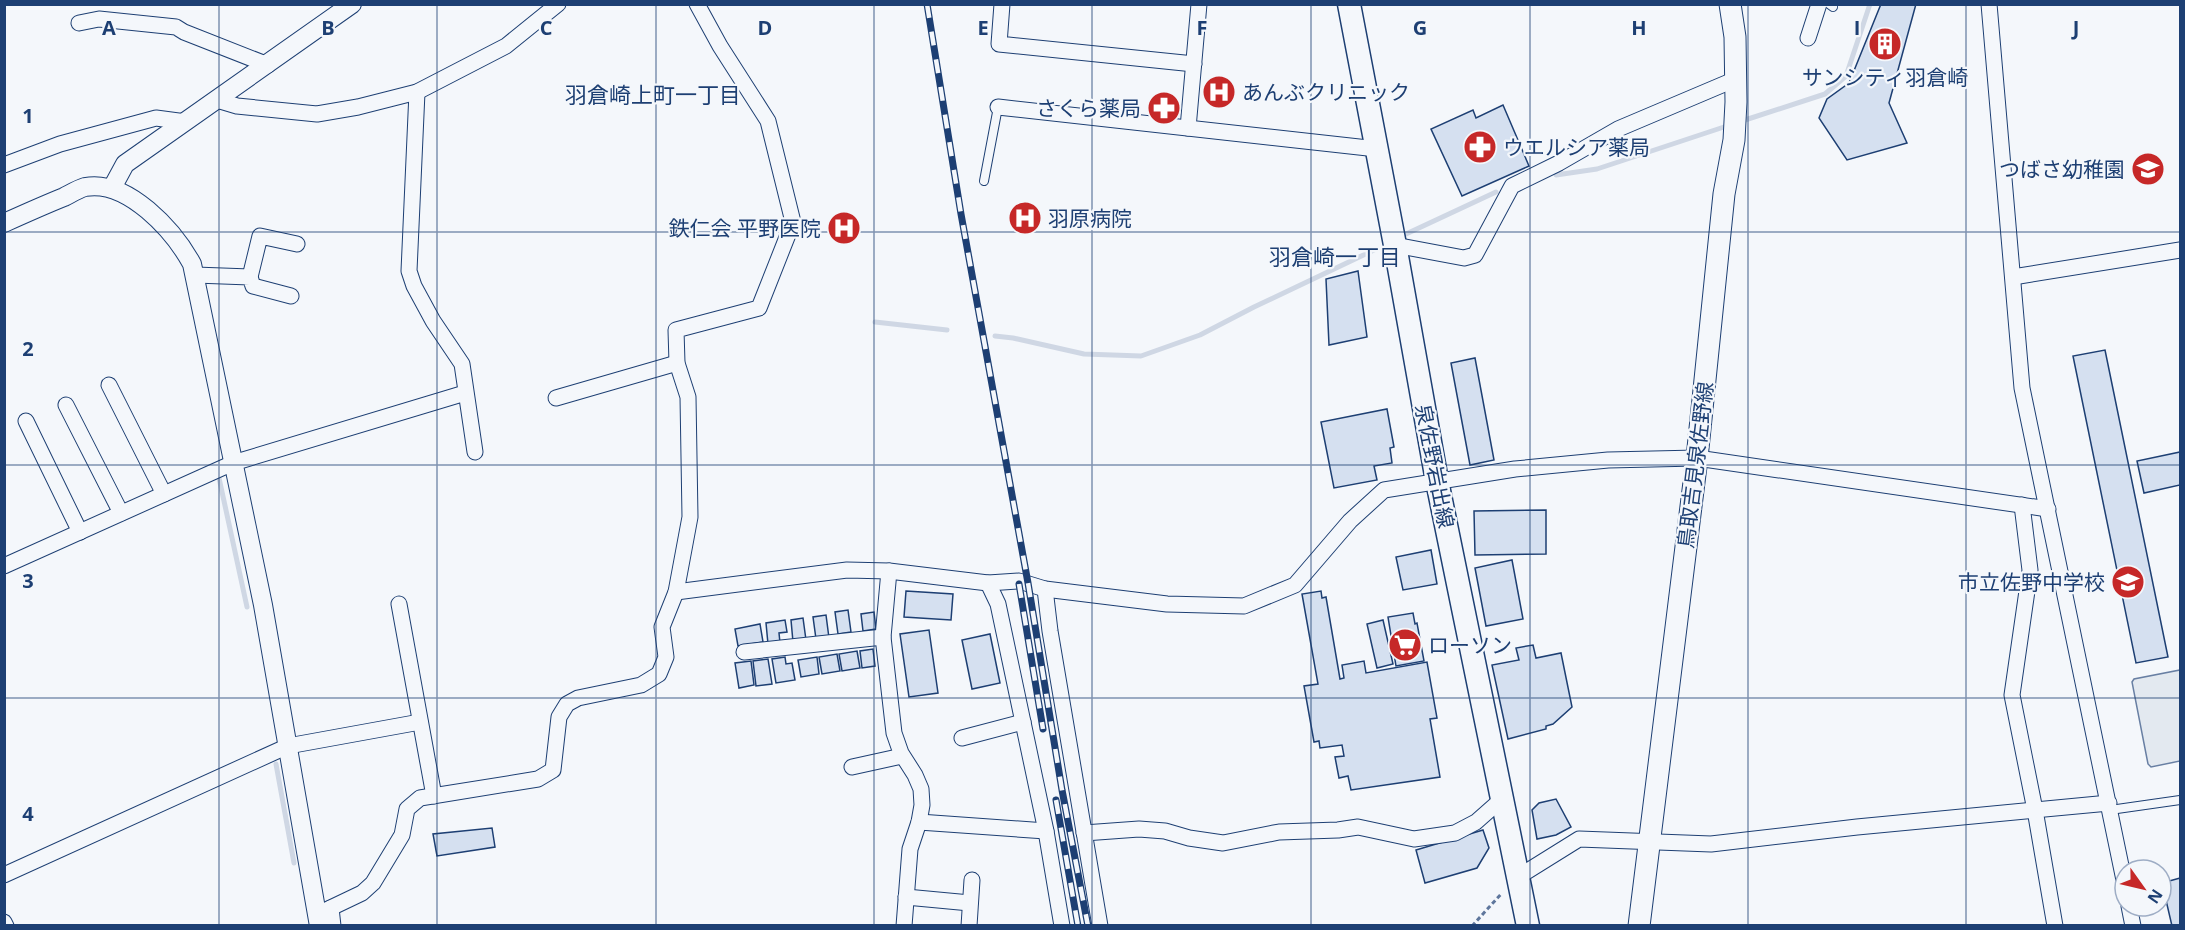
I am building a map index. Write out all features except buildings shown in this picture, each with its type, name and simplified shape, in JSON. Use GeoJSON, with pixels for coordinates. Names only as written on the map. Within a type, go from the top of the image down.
{"type":"FeatureCollection","features":[{"type":"Feature","properties":{"kind":"main road","name":"泉佐野岩出線"},"geometry":{"type":"LineString","coordinates":[[1349,4],[1437,481],[1528,926]]}},
{"type":"Feature","properties":{"kind":"main road","name":"鳥取吉見泉佐野線"},"geometry":{"type":"LineString","coordinates":[[1639,926],[1697,458],[1724,194],[1734,140],[1735,37],[1730,4]]}},
{"type":"Feature","properties":{"kind":"street"},"geometry":{"type":"LineString","coordinates":[[111,188],[125,164],[351,4]]}},
{"type":"Feature","properties":{"kind":"street"},"geometry":{"type":"LineString","coordinates":[[217,100],[237,106],[317,114],[358,107],[417,92],[506,46],[558,4]]}},
{"type":"Feature","properties":{"kind":"street"},"geometry":{"type":"LineString","coordinates":[[323,916],[373,883],[402,835],[407,810],[420,798],[538,778],[553,770],[559,717],[567,704],[578,698],[641,685],[659,674],[666,657],[662,627],[676,592],[690,517],[688,397],[677,363],[676,330],[759,308],[793,222],[768,121],[720,46],[697,4]]}},
{"type":"Feature","properties":{"kind":"street"},"geometry":{"type":"LineString","coordinates":[[1002,4],[999,44],[1194,64]]}},
{"type":"Feature","properties":{"kind":"street"},"geometry":{"type":"LineString","coordinates":[[1188,128],[1199,4]]}},
{"type":"Feature","properties":{"kind":"street"},"geometry":{"type":"LineString","coordinates":[[1989,4],[2022,388],[2120,858]]}},
{"type":"Feature","properties":{"kind":"street"},"geometry":{"type":"LineString","coordinates":[[1808,38],[1827,5]]}},
{"type":"Feature","properties":{"kind":"street"},"geometry":{"type":"LineString","coordinates":[[79,23],[99,19],[176,27],[268,64]]}},
{"type":"Feature","properties":{"kind":"street"},"geometry":{"type":"LineString","coordinates":[[1395,245],[1464,258],[1475,255],[1512,186],[1559,163],[1618,129],[1736,79]]}},
{"type":"Feature","properties":{"kind":"street"},"geometry":{"type":"LineString","coordinates":[[417,92],[409,271],[433,321],[462,364],[475,453]]}},
{"type":"Feature","properties":{"kind":"street"},"geometry":{"type":"LineString","coordinates":[[998,106],[1377,149]]}},
{"type":"Feature","properties":{"kind":"street"},"geometry":{"type":"LineString","coordinates":[[4,165],[60,144],[156,118],[186,122]]}},
{"type":"Feature","properties":{"kind":"street"},"geometry":{"type":"LineString","coordinates":[[4,223],[85,187],[111,188],[132,199],[169,229],[182,244],[192,264],[263,605],[288,746],[323,916],[333,926]]}},
{"type":"Feature","properties":{"kind":"street"},"geometry":{"type":"LineString","coordinates":[[291,296],[253,286],[249,277],[260,236],[297,244]]}},
{"type":"Feature","properties":{"kind":"street"},"geometry":{"type":"LineString","coordinates":[[2013,277],[2181,250]]}},
{"type":"Feature","properties":{"kind":"street"},"geometry":{"type":"LineString","coordinates":[[195,275],[249,277]]}},
{"type":"Feature","properties":{"kind":"street"},"geometry":{"type":"LineString","coordinates":[[556,398],[677,363]]}},
{"type":"Feature","properties":{"kind":"street"},"geometry":{"type":"LineString","coordinates":[[109,385],[164,494]]}},
{"type":"Feature","properties":{"kind":"street"},"geometry":{"type":"LineString","coordinates":[[4,566],[233,463],[465,393]]}},
{"type":"Feature","properties":{"kind":"street"},"geometry":{"type":"LineString","coordinates":[[66,405],[121,513]]}},
{"type":"Feature","properties":{"kind":"street"},"geometry":{"type":"LineString","coordinates":[[26,421],[80,532]]}},
{"type":"Feature","properties":{"kind":"street"},"geometry":{"type":"LineString","coordinates":[[676,592],[802,574],[847,570],[889,571],[988,583],[1019,581],[1045,589],[1167,604],[1244,606],[1294,585],[1350,521],[1384,490],[1515,469],[1608,460],[1697,458],[2048,510]]}},
{"type":"Feature","properties":{"kind":"street"},"geometry":{"type":"LineString","coordinates":[[2022,506],[2030,570],[2012,695],[2055,926]]}},
{"type":"Feature","properties":{"kind":"street"},"geometry":{"type":"LineString","coordinates":[[889,571],[883,637],[894,733],[902,756],[921,789],[922,805],[910,849],[904,926]]}},
{"type":"Feature","properties":{"kind":"street"},"geometry":{"type":"LineString","coordinates":[[988,583],[998,604],[1046,831],[1062,926]]}},
{"type":"Feature","properties":{"kind":"street"},"geometry":{"type":"LineString","coordinates":[[1045,589],[1050,631],[1100,926]]}},
{"type":"Feature","properties":{"kind":"street"},"geometry":{"type":"LineString","coordinates":[[399,604],[434,796]]}},
{"type":"Feature","properties":{"kind":"street"},"geometry":{"type":"LineString","coordinates":[[744,652],[883,637]]}},
{"type":"Feature","properties":{"kind":"street"},"geometry":{"type":"LineString","coordinates":[[4,875],[288,746],[420,722]]}},
{"type":"Feature","properties":{"kind":"street"},"geometry":{"type":"LineString","coordinates":[[962,738],[1023,722]]}},
{"type":"Feature","properties":{"kind":"street"},"geometry":{"type":"LineString","coordinates":[[852,767],[902,756]]}},
{"type":"Feature","properties":{"kind":"street"},"geometry":{"type":"LineString","coordinates":[[1084,833],[1139,829],[1165,831],[1189,838],[1223,843],[1279,832],[1358,827],[1414,839],[1455,833],[1476,822],[1502,799]]}},
{"type":"Feature","properties":{"kind":"street"},"geometry":{"type":"LineString","coordinates":[[1518,877],[1579,839],[1711,844],[2035,810],[2110,807]]}},
{"type":"Feature","properties":{"kind":"street"},"geometry":{"type":"LineString","coordinates":[[919,822],[1046,831]]}},
{"type":"Feature","properties":{"kind":"street"},"geometry":{"type":"LineString","coordinates":[[969,926],[972,880]]}},
{"type":"Feature","properties":{"kind":"street"},"geometry":{"type":"LineString","coordinates":[[906,897],[970,903]]}},
{"type":"Feature","properties":{"kind":"lane"},"geometry":{"type":"LineString","coordinates":[[984,181],[998,106]]}},
{"type":"Feature","properties":{"kind":"lane"},"geometry":{"type":"LineString","coordinates":[[2110,807],[2181,800]]}},
{"type":"Feature","properties":{"kind":"path"},"geometry":{"type":"LineString","coordinates":[[1472,926],[1518,877]]}},
{"type":"Feature","properties":{"kind":"shaded area"},"geometry":{"type":"Polygon","coordinates":[[[2180,670],[2180,761],[2151,767],[2148,764],[2132,682],[2134,679],[2180,670]]]}},
{"type":"Feature","properties":{"kind":"waterway"},"geometry":{"type":"LineString","coordinates":[[1745,120],[1825,94],[1846,76],[1870,4]]}},
{"type":"Feature","properties":{"kind":"waterway"},"geometry":{"type":"LineString","coordinates":[[1556,175],[1597,169],[1727,126]]}},
{"type":"Feature","properties":{"kind":"waterway"},"geometry":{"type":"LineString","coordinates":[[1406,234],[1496,192]]}},
{"type":"Feature","properties":{"kind":"waterway"},"geometry":{"type":"LineString","coordinates":[[995,336],[1084,354],[1141,356],[1200,335],[1374,250]]}},
{"type":"Feature","properties":{"kind":"waterway"},"geometry":{"type":"LineString","coordinates":[[875,322],[947,330]]}},
{"type":"Feature","properties":{"kind":"waterway"},"geometry":{"type":"LineString","coordinates":[[219,478],[247,607]]}},
{"type":"Feature","properties":{"kind":"waterway"},"geometry":{"type":"LineString","coordinates":[[276,764],[294,863]]}},
{"type":"Feature","properties":{"kind":"railway"},"geometry":{"type":"LineString","coordinates":[[927,4],[961,214],[1088,926]]}},
{"type":"Feature","properties":{"kind":"railway"},"geometry":{"type":"LineString","coordinates":[[1019,584],[1043,729]]}},
{"type":"Feature","properties":{"kind":"railway"},"geometry":{"type":"LineString","coordinates":[[1056,800],[1078,926]]}},
{"type":"Feature","properties":{"kind":"place","name":"サンシティ羽倉崎"},"geometry":{"type":"Point","coordinates":[1885,44]}},
{"type":"Feature","properties":{"kind":"place","name":"あんぶクリニック"},"geometry":{"type":"Point","coordinates":[1219,92]}},
{"type":"Feature","properties":{"kind":"place","name":"さくら薬局"},"geometry":{"type":"Point","coordinates":[1164,108]}},
{"type":"Feature","properties":{"kind":"place","name":"ウエルシア薬局"},"geometry":{"type":"Point","coordinates":[1480,147]}},
{"type":"Feature","properties":{"kind":"place","name":"つばさ幼稚園"},"geometry":{"type":"Point","coordinates":[2148,169]}},
{"type":"Feature","properties":{"kind":"place","name":"羽原病院"},"geometry":{"type":"Point","coordinates":[1025,218]}},
{"type":"Feature","properties":{"kind":"place","name":"鉄仁会 平野医院"},"geometry":{"type":"Point","coordinates":[844,228]}},
{"type":"Feature","properties":{"kind":"place","name":"市立佐野中学校"},"geometry":{"type":"Point","coordinates":[2128,582]}},
{"type":"Feature","properties":{"kind":"place","name":"ローソン"},"geometry":{"type":"Point","coordinates":[1405,645]}},
{"type":"Feature","properties":{"kind":"district","name":"羽倉崎上町一丁目"},"geometry":{"type":"Point","coordinates":[653,94]}},
{"type":"Feature","properties":{"kind":"district","name":"羽倉崎一丁目"},"geometry":{"type":"Point","coordinates":[1335,256]}}]}
